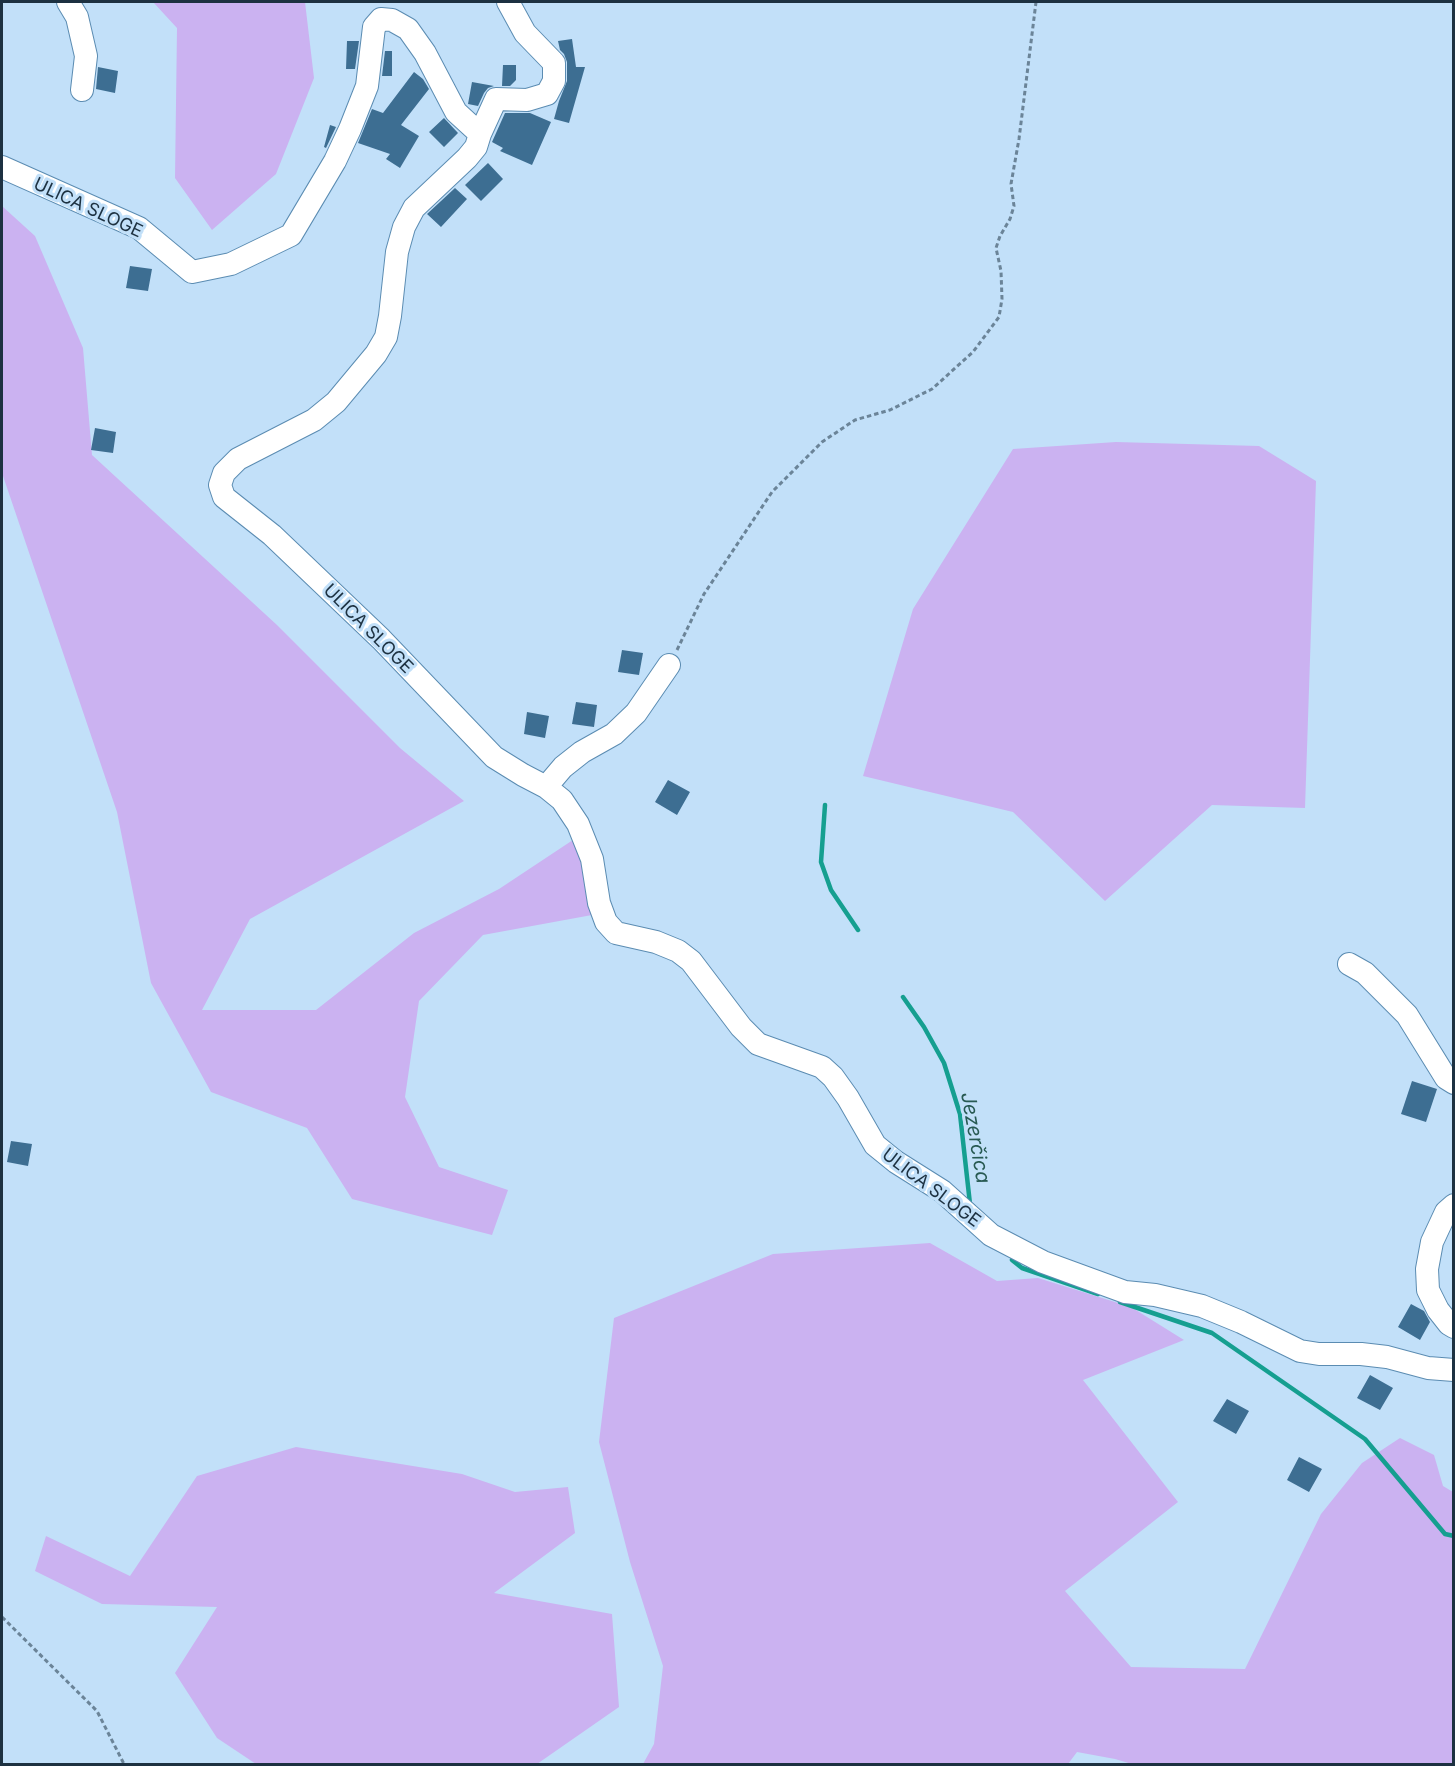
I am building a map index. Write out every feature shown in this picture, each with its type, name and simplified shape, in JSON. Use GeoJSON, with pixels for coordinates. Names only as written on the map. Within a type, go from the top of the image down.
{"type":"FeatureCollection","features":[{"type":"Feature","properties":{"kind":"street"},"geometry":{"type":"LineString","coordinates":[[68,2],[77,17],[86,56],[82,90]]}},
{"type":"Feature","properties":{"kind":"street"},"geometry":{"type":"LineString","coordinates":[[480,134],[496,99],[526,100],[547,94],[554,81],[554,63],[525,33],[508,2]]}},
{"type":"Feature","properties":{"kind":"street","name":"ULICA SLOGE"},"geometry":{"type":"LineString","coordinates":[[2,167],[139,228],[192,272],[231,264],[291,235],[335,161],[367,86],[377,10],[408,28],[425,53],[456,112],[480,134],[476,147],[414,208],[404,227],[397,252],[386,337],[376,354],[336,402],[314,420],[238,459],[224,473],[220,485],[224,497],[272,535],[381,639],[494,757],[523,776],[546,787],[562,800],[578,824],[592,859],[599,903],[606,922],[616,933],[656,942],[678,951],[691,961],[741,1027],[758,1044],[822,1067],[833,1077],[848,1098],[875,1145],[896,1162],[942,1191],[991,1235],[1043,1262],[1125,1292],[1155,1295],[1202,1306],[1300,1351],[1387,1357],[1428,1368],[1454,1370]]}},
{"type":"Feature","properties":{"kind":"street"},"geometry":{"type":"LineString","coordinates":[[546,787],[563,767],[582,752],[614,734],[636,713],[669,665]]}},
{"type":"Feature","properties":{"kind":"street"},"geometry":{"type":"LineString","coordinates":[[1349,964],[1365,974],[1407,1015],[1446,1078],[1454,1083]]}},
{"type":"Feature","properties":{"kind":"street"},"geometry":{"type":"LineString","coordinates":[[1454,1206],[1446,1212],[1432,1242],[1426,1269],[1428,1290],[1438,1310],[1454,1327]]}},
{"type":"Feature","properties":{"kind":"path"},"geometry":{"type":"LineString","coordinates":[[669,665],[704,594],[772,492],[822,442],[855,420],[890,410],[932,389],[973,352],[999,317],[1002,299],[1001,271],[996,248],[1014,206],[1011,184],[1019,139],[1036,2]]}},
{"type":"Feature","properties":{"kind":"path"},"geometry":{"type":"LineString","coordinates":[[2,1617],[97,1711],[124,1764]]}},
{"type":"Feature","properties":{"kind":"shaded area"},"geometry":{"type":"Polygon","coordinates":[[[153,2],[305,2],[314,78],[276,174],[212,230],[175,178],[177,28],[153,2]]]}},
{"type":"Feature","properties":{"kind":"shaded area"},"geometry":{"type":"Polygon","coordinates":[[[2,206],[35,236],[83,348],[92,455],[277,625],[400,748],[464,801],[250,919],[202,1010],[316,1010],[414,933],[499,889],[588,830],[592,915],[483,935],[419,1001],[405,1097],[439,1167],[508,1190],[492,1235],[352,1199],[307,1128],[211,1092],[151,983],[117,812],[2,473],[2,206]]]}},
{"type":"Feature","properties":{"kind":"shaded area"},"geometry":{"type":"Polygon","coordinates":[[[1116,442],[1259,446],[1316,481],[1305,808],[1212,805],[1105,901],[1013,812],[863,776],[913,609],[1013,449],[1116,442]]]}},
{"type":"Feature","properties":{"kind":"shaded area"},"geometry":{"type":"Polygon","coordinates":[[[930,1243],[997,1281],[1038,1278],[1131,1307],[1184,1340],[1083,1380],[1178,1502],[1065,1591],[1131,1667],[1245,1669],[1321,1514],[1362,1463],[1400,1438],[1434,1455],[1443,1486],[1453,1492],[1453,1764],[1132,1764],[1077,1752],[1068,1764],[643,1764],[654,1744],[663,1666],[630,1562],[599,1442],[614,1318],[773,1254],[930,1243]]]}},
{"type":"Feature","properties":{"kind":"shaded area"},"geometry":{"type":"Polygon","coordinates":[[[296,1447],[462,1474],[515,1492],[568,1487],[575,1533],[494,1593],[612,1614],[619,1707],[537,1764],[256,1764],[217,1738],[175,1673],[217,1607],[102,1604],[35,1571],[46,1536],[130,1576],[197,1476],[296,1447]]]}},
{"type":"Feature","properties":{"kind":"building"},"geometry":{"type":"Polygon","coordinates":[[[572,39],[576,67],[585,67],[569,123],[554,119],[567,81],[567,62],[558,41],[572,39]]]}},
{"type":"Feature","properties":{"kind":"building"},"geometry":{"type":"Polygon","coordinates":[[[347,41],[359,41],[355,69],[346,69],[347,41]]]}},
{"type":"Feature","properties":{"kind":"building"},"geometry":{"type":"Polygon","coordinates":[[[385,51],[392,51],[392,76],[382,76],[385,51]]]}},
{"type":"Feature","properties":{"kind":"building"},"geometry":{"type":"Polygon","coordinates":[[[503,65],[516,65],[516,80],[510,86],[502,86],[503,65]]]}},
{"type":"Feature","properties":{"kind":"building"},"geometry":{"type":"Polygon","coordinates":[[[98,67],[118,71],[115,93],[96,89],[98,67]]]}},
{"type":"Feature","properties":{"kind":"building"},"geometry":{"type":"Polygon","coordinates":[[[414,72],[423,79],[429,89],[401,125],[419,136],[400,168],[386,159],[390,154],[358,143],[372,109],[383,113],[414,72]]]}},
{"type":"Feature","properties":{"kind":"building"},"geometry":{"type":"Polygon","coordinates":[[[472,82],[494,86],[488,88],[484,93],[478,106],[468,104],[472,82]]]}},
{"type":"Feature","properties":{"kind":"building"},"geometry":{"type":"Polygon","coordinates":[[[505,113],[530,113],[551,122],[532,165],[500,151],[503,148],[492,142],[505,113]]]}},
{"type":"Feature","properties":{"kind":"building"},"geometry":{"type":"Polygon","coordinates":[[[444,118],[458,133],[444,147],[429,132],[444,118]]]}},
{"type":"Feature","properties":{"kind":"building"},"geometry":{"type":"Polygon","coordinates":[[[330,125],[336,127],[326,148],[324,147],[330,125]]]}},
{"type":"Feature","properties":{"kind":"building"},"geometry":{"type":"Polygon","coordinates":[[[488,163],[503,179],[481,201],[465,185],[488,163]]]}},
{"type":"Feature","properties":{"kind":"building"},"geometry":{"type":"Polygon","coordinates":[[[455,188],[467,199],[441,227],[427,214],[455,188]]]}},
{"type":"Feature","properties":{"kind":"building"},"geometry":{"type":"Polygon","coordinates":[[[130,266],[152,269],[148,291],[126,288],[130,266]]]}},
{"type":"Feature","properties":{"kind":"building"},"geometry":{"type":"Polygon","coordinates":[[[95,428],[116,432],[113,453],[91,450],[95,428]]]}},
{"type":"Feature","properties":{"kind":"building"},"geometry":{"type":"Polygon","coordinates":[[[622,650],[643,653],[639,675],[618,672],[622,650]]]}},
{"type":"Feature","properties":{"kind":"building"},"geometry":{"type":"Polygon","coordinates":[[[576,702],[597,705],[594,727],[572,724],[576,702]]]}},
{"type":"Feature","properties":{"kind":"building"},"geometry":{"type":"Polygon","coordinates":[[[527,712],[549,716],[545,738],[524,734],[527,712]]]}},
{"type":"Feature","properties":{"kind":"building"},"geometry":{"type":"Polygon","coordinates":[[[668,780],[690,792],[677,815],[655,802],[668,780]]]}},
{"type":"Feature","properties":{"kind":"building"},"geometry":{"type":"Polygon","coordinates":[[[1412,1081],[1437,1089],[1426,1122],[1401,1114],[1412,1081]]]}},
{"type":"Feature","properties":{"kind":"building"},"geometry":{"type":"Polygon","coordinates":[[[11,1141],[32,1144],[28,1166],[7,1162],[11,1141]]]}},
{"type":"Feature","properties":{"kind":"building"},"geometry":{"type":"Polygon","coordinates":[[[1411,1304],[1424,1311],[1430,1322],[1420,1340],[1398,1327],[1411,1304]]]}},
{"type":"Feature","properties":{"kind":"building"},"geometry":{"type":"Polygon","coordinates":[[[1370,1375],[1393,1388],[1380,1410],[1357,1398],[1370,1375]]]}},
{"type":"Feature","properties":{"kind":"building"},"geometry":{"type":"Polygon","coordinates":[[[1227,1399],[1249,1411],[1236,1434],[1213,1421],[1227,1399]]]}},
{"type":"Feature","properties":{"kind":"building"},"geometry":{"type":"Polygon","coordinates":[[[1299,1457],[1322,1469],[1309,1492],[1287,1480],[1299,1457]]]}},
{"type":"Feature","properties":{"kind":"waterway","name":"Jezerčica"},"geometry":{"type":"LineString","coordinates":[[825,805],[821,862],[831,890],[858,930]]}},
{"type":"Feature","properties":{"kind":"waterway","name":"Jezerčica"},"geometry":{"type":"LineString","coordinates":[[903,997],[924,1027],[944,1063],[960,1114],[970,1204],[973,1206]]}},
{"type":"Feature","properties":{"kind":"waterway"},"geometry":{"type":"LineString","coordinates":[[1012,1260],[1022,1268],[1098,1294]]}},
{"type":"Feature","properties":{"kind":"waterway"},"geometry":{"type":"LineString","coordinates":[[1120,1302],[1212,1333],[1365,1439],[1445,1534],[1454,1536]]}}]}
